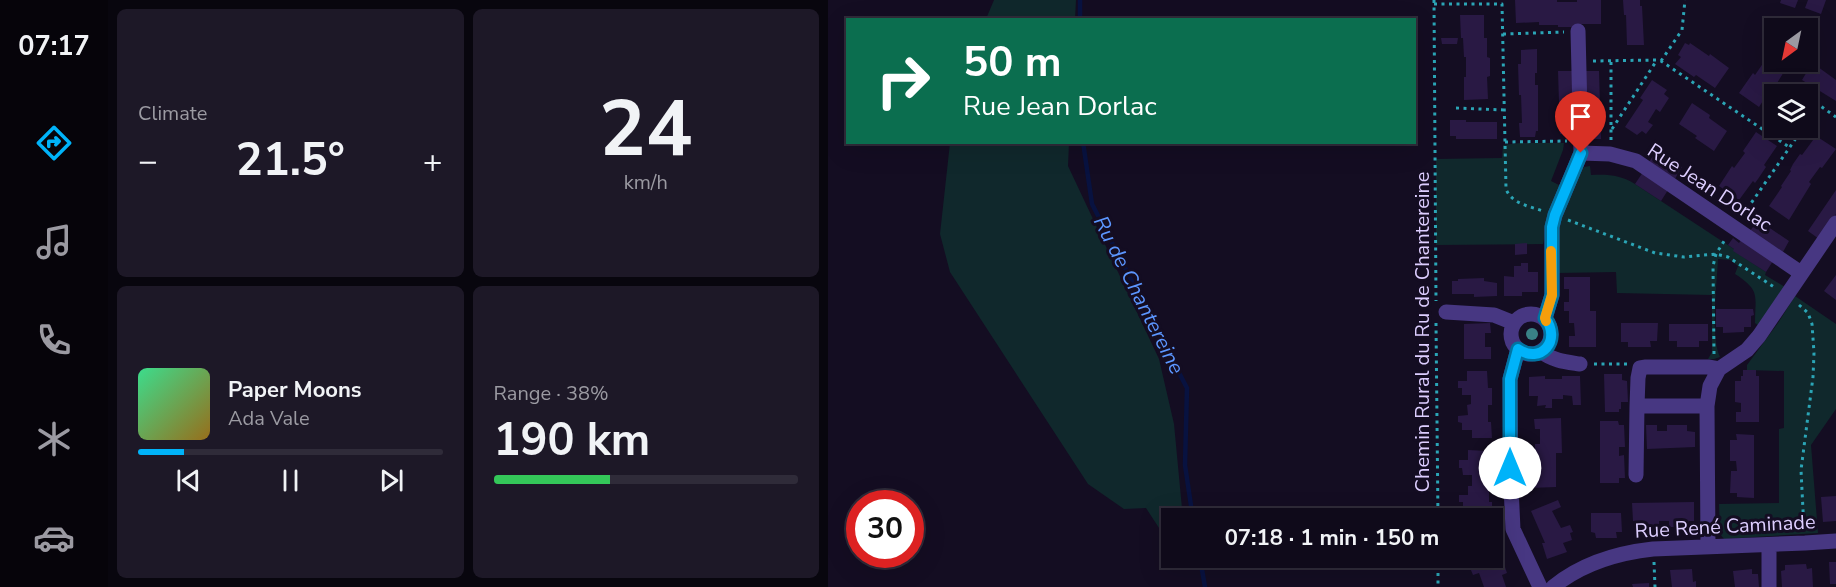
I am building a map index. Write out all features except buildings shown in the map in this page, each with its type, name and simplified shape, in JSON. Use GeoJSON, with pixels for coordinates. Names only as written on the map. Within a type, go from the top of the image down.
{"type":"FeatureCollection","features":[{"type":"Feature","properties":{"kind":"street"},"geometry":{"type":"LineString","coordinates":[[1545,318],[1552,295],[1552,227],[1581,147],[1578,31]]}},
{"type":"Feature","properties":{"kind":"street","name":"Rue Jean Dorlac"},"geometry":{"type":"LineString","coordinates":[[1581,147],[1625,157],[1646,167],[1801,273]]}},
{"type":"Feature","properties":{"kind":"street"},"geometry":{"type":"LineString","coordinates":[[1708,547],[1707,406],[1710,386],[1717,369],[1747,350],[1759,336],[1836,223]]}},
{"type":"Feature","properties":{"kind":"street"},"geometry":{"type":"LineString","coordinates":[[1440,314],[1494,315],[1514,323]]}},
{"type":"Feature","properties":{"kind":"street"},"geometry":{"type":"LineString","coordinates":[[1524,315],[1538,315],[1545,318],[1552,336],[1542,352],[1530,354],[1513,344],[1511,337],[1514,323],[1518,318],[1524,315]]}},
{"type":"Feature","properties":{"kind":"street"},"geometry":{"type":"LineString","coordinates":[[1518,349],[1510,379],[1513,529],[1540,587]]}},
{"type":"Feature","properties":{"kind":"street"},"geometry":{"type":"LineString","coordinates":[[1542,352],[1559,360],[1580,364]]}},
{"type":"Feature","properties":{"kind":"street"},"geometry":{"type":"LineString","coordinates":[[1636,475],[1640,368],[1646,366],[1717,369]]}},
{"type":"Feature","properties":{"kind":"street"},"geometry":{"type":"LineString","coordinates":[[1637,405],[1707,406]]}},
{"type":"Feature","properties":{"kind":"street","name":"Rue René Caminade"},"geometry":{"type":"LineString","coordinates":[[1553,587],[1566,576],[1616,555],[1653,549],[1836,541]]}},
{"type":"Feature","properties":{"kind":"street"},"geometry":{"type":"LineString","coordinates":[[1768,545],[1769,587]]}},
{"type":"Feature","properties":{"kind":"path"},"geometry":{"type":"LineString","coordinates":[[1611,131],[1682,30],[1685,0]]}},
{"type":"Feature","properties":{"kind":"path"},"geometry":{"type":"LineString","coordinates":[[1434,2],[1502,4],[1506,189],[1514,201],[1555,215]]}},
{"type":"Feature","properties":{"kind":"path","name":"Chemin Rural du Ru de Chantereine"},"geometry":{"type":"LineString","coordinates":[[1434,2],[1440,314],[1438,508]]}},
{"type":"Feature","properties":{"kind":"path"},"geometry":{"type":"LineString","coordinates":[[1503,34],[1578,31]]}},
{"type":"Feature","properties":{"kind":"path"},"geometry":{"type":"LineString","coordinates":[[1610,154],[1611,61]]}},
{"type":"Feature","properties":{"kind":"path"},"geometry":{"type":"LineString","coordinates":[[1579,62],[1659,61],[1790,147]]}},
{"type":"Feature","properties":{"kind":"path"},"geometry":{"type":"LineString","coordinates":[[1818,106],[1836,117]]}},
{"type":"Feature","properties":{"kind":"path"},"geometry":{"type":"LineString","coordinates":[[1456,108],[1504,110]]}},
{"type":"Feature","properties":{"kind":"path"},"geometry":{"type":"LineString","coordinates":[[1735,228],[1796,138]]}},
{"type":"Feature","properties":{"kind":"path"},"geometry":{"type":"LineString","coordinates":[[1504,142],[1581,147]]}},
{"type":"Feature","properties":{"kind":"path"},"geometry":{"type":"LineString","coordinates":[[1716,254],[1713,266],[1717,369]]}},
{"type":"Feature","properties":{"kind":"path"},"geometry":{"type":"LineString","coordinates":[[1580,364],[1630,364],[1640,368]]}},
{"type":"Feature","properties":{"kind":"path"},"geometry":{"type":"LineString","coordinates":[[1653,549],[1655,587]]}},
{"type":"Feature","properties":{"kind":"path"},"geometry":{"type":"LineString","coordinates":[[1438,568],[1438,587]]}},
{"type":"Feature","properties":{"kind":"green space"},"geometry":{"type":"Polygon","coordinates":[[[994,0],[1076,0],[1075,18],[986,18],[994,0]]]}},
{"type":"Feature","properties":{"kind":"green space"},"geometry":{"type":"Polygon","coordinates":[[[1564,143],[1551,181],[1561,186],[1543,244],[1436,245],[1436,159],[1502,158],[1503,145],[1564,143]]]}},
{"type":"Feature","properties":{"kind":"green space"},"geometry":{"type":"Polygon","coordinates":[[[950,144],[1069,144],[1068,166],[1159,359],[1174,424],[1182,508],[1161,508],[1161,531],[1146,508],[1124,509],[1088,484],[950,272],[940,234],[950,144]]]}},
{"type":"Feature","properties":{"kind":"green space"},"geometry":{"type":"Polygon","coordinates":[[[1590,166],[1591,175],[1614,176],[1635,184],[1734,249],[1766,272],[1765,275],[1785,287],[1759,326],[1755,323],[1755,294],[1749,285],[1735,274],[1738,266],[1730,260],[1718,259],[1715,336],[1720,357],[1714,359],[1708,359],[1712,352],[1712,295],[1617,293],[1616,272],[1557,273],[1557,237],[1561,218],[1581,171],[1584,167],[1590,166]]]}},
{"type":"Feature","properties":{"kind":"green space"},"geometry":{"type":"Polygon","coordinates":[[[1795,296],[1836,324],[1836,409],[1811,445],[1818,533],[1724,539],[1720,534],[1719,504],[1779,503],[1779,429],[1784,428],[1784,371],[1747,370],[1747,365],[1795,296]]]}},
{"type":"Feature","properties":{"kind":"waterway","name":"Ru de Chantereine"},"geometry":{"type":"LineString","coordinates":[[1080,0],[1080,18]]}},
{"type":"Feature","properties":{"kind":"waterway","name":"Ru de Chantereine"},"geometry":{"type":"LineString","coordinates":[[1083,144],[1092,204],[1187,388],[1185,465],[1191,508]]}},
{"type":"Feature","properties":{"kind":"waterway","name":"Ru de Chantereine"},"geometry":{"type":"LineString","coordinates":[[1202,568],[1205,587]]}},
{"type":"Feature","properties":{"kind":"slow traffic"},"geometry":{"type":"LineString","coordinates":[[1546,321],[1552,295],[1551,251]]}},
{"type":"Feature","properties":{"kind":"route"},"geometry":{"type":"LineString","coordinates":[[1510,468],[1510,379],[1518,349],[1530,354],[1542,352],[1552,336],[1549,323],[1545,318],[1552,295],[1552,227],[1581,153]]}}]}
